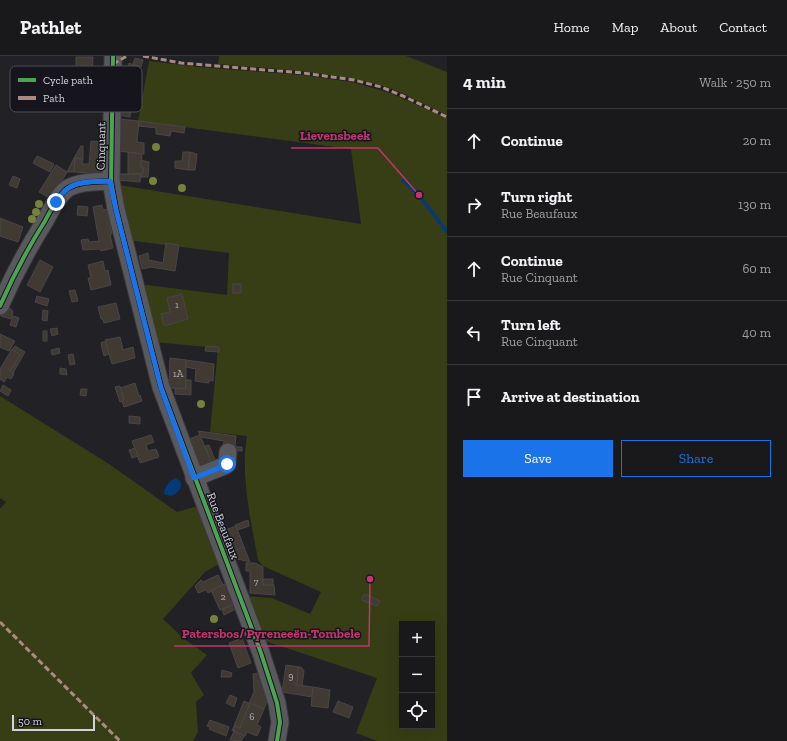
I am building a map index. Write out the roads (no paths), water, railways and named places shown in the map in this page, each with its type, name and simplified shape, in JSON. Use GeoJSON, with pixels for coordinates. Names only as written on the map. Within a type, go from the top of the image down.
{"type":"FeatureCollection","features":[{"type":"Feature","properties":{"kind":"street","name":"Cinquant"},"geometry":{"type":"LineString","coordinates":[[112,112],[110,181],[131,271]]}},
{"type":"Feature","properties":{"kind":"street"},"geometry":{"type":"LineString","coordinates":[[0,306],[20,264],[56,202],[67,189],[77,184],[87,182],[110,181]]}},
{"type":"Feature","properties":{"kind":"street","name":"Rue Beaufaux"},"geometry":{"type":"LineString","coordinates":[[131,271],[161,388],[261,653],[277,703],[280,722],[277,741]]}},
{"type":"Feature","properties":{"kind":"street"},"geometry":{"type":"LineString","coordinates":[[194,478],[227,464],[228,452]]}},
{"type":"Feature","properties":{"kind":"water"},"geometry":{"type":"Polygon","coordinates":[[[176,478],[181,482],[181,488],[177,493],[171,496],[164,494],[168,484],[176,478]]]}},
{"type":"Feature","properties":{"kind":"waterway"},"geometry":{"type":"LineString","coordinates":[[403,180],[419,195],[447,232]]}},
{"type":"Feature","properties":{"kind":"place","name":"Lievensbeek"},"geometry":{"type":"Point","coordinates":[419,195]}},
{"type":"Feature","properties":{"kind":"place","name":"Patersbos/ Pyreneeën-Tombele"},"geometry":{"type":"Point","coordinates":[370,579]}}]}
